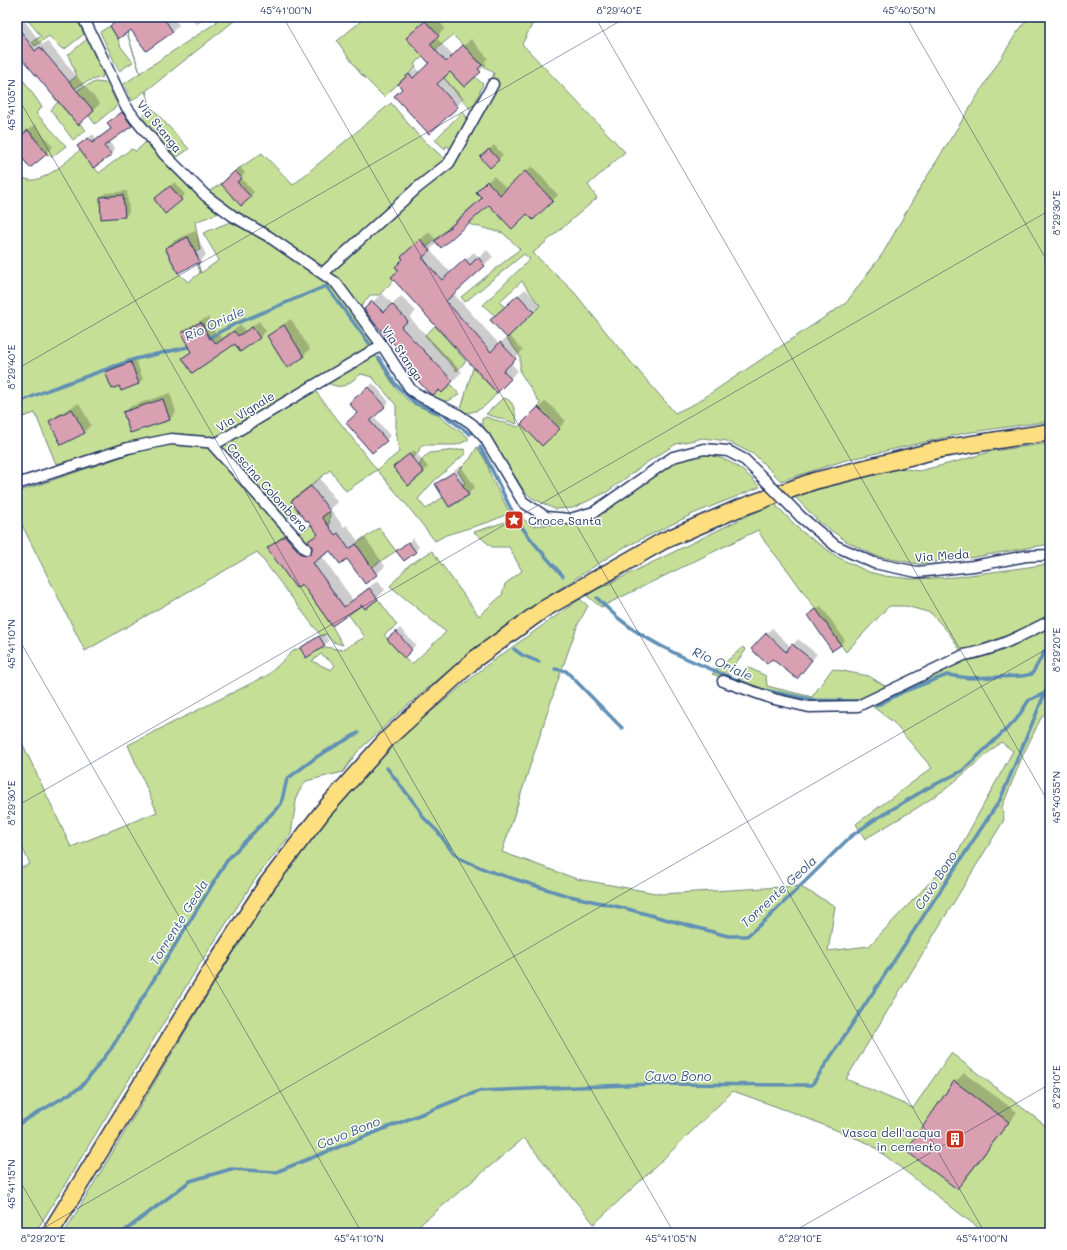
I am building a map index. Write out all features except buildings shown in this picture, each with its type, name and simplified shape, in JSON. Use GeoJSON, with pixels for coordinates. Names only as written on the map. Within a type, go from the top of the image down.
{"type":"FeatureCollection","features":[{"type":"Feature","properties":{"kind":"highway"},"geometry":{"type":"LineString","coordinates":[[50,1233],[266,884],[323,811],[387,740],[476,659],[544,609],[663,541],[737,509],[814,481],[941,449],[1050,432]]}},
{"type":"Feature","properties":{"kind":"street","name":"Via Stanga"},"geometry":{"type":"LineString","coordinates":[[83,17],[125,105],[165,155],[206,196],[233,216],[268,236],[336,282],[382,345],[411,390],[422,398],[459,415],[472,424],[485,438],[523,502],[546,517],[570,519],[594,512],[673,457],[704,449],[728,451],[745,460],[801,517]]}},
{"type":"Feature","properties":{"kind":"street"},"geometry":{"type":"LineString","coordinates":[[323,273],[417,188],[449,163],[493,84]]}},
{"type":"Feature","properties":{"kind":"street","name":"Via Vignale"},"geometry":{"type":"LineString","coordinates":[[17,484],[128,448],[171,439],[217,443],[382,345]]}},
{"type":"Feature","properties":{"kind":"street","name":"Cascina Colombera"},"geometry":{"type":"LineString","coordinates":[[210,442],[306,549]]}},
{"type":"Feature","properties":{"kind":"street","name":"Via Meda"},"geometry":{"type":"LineString","coordinates":[[801,517],[836,546],[874,563],[918,572],[973,566],[1026,556],[1050,555]]}},
{"type":"Feature","properties":{"kind":"street"},"geometry":{"type":"LineString","coordinates":[[723,681],[774,699],[809,707],[858,706],[964,655],[979,653],[1012,641],[1050,621]]}},
{"type":"Feature","properties":{"kind":"green space"},"geometry":{"type":"Polygon","coordinates":[[[25,17],[76,17],[84,34],[65,49],[62,49],[49,36],[35,46],[32,42],[41,36],[25,17]]]}},
{"type":"Feature","properties":{"kind":"green space"},"geometry":{"type":"Polygon","coordinates":[[[215,17],[239,17],[146,91],[151,109],[153,109],[189,149],[176,158],[161,142],[168,164],[205,202],[219,213],[195,222],[200,250],[194,251],[201,273],[219,260],[203,233],[230,222],[271,243],[328,282],[374,340],[372,347],[217,438],[191,435],[160,437],[56,464],[35,413],[17,419],[17,175],[29,180],[42,178],[56,170],[80,150],[99,173],[131,149],[136,151],[146,142],[167,162],[160,140],[141,117],[151,110],[145,91],[132,101],[124,84],[217,22],[215,17]],[[188,237],[165,248],[178,273],[188,282],[200,273],[192,245],[188,237]]]}},
{"type":"Feature","properties":{"kind":"green space"},"geometry":{"type":"Polygon","coordinates":[[[366,17],[536,17],[522,44],[625,152],[588,185],[597,198],[533,253],[574,292],[618,347],[675,413],[696,403],[846,303],[883,253],[918,191],[1016,34],[1029,17],[1050,17],[1050,421],[965,433],[846,460],[781,481],[755,455],[727,441],[703,438],[676,444],[646,463],[607,492],[573,508],[555,509],[532,498],[524,491],[482,424],[482,419],[486,417],[518,427],[521,424],[559,429],[538,407],[540,403],[520,372],[520,356],[507,338],[540,306],[522,281],[499,302],[505,307],[495,316],[483,305],[530,259],[524,254],[465,302],[461,297],[520,249],[503,233],[468,224],[481,212],[475,204],[427,247],[420,240],[401,257],[403,259],[395,267],[399,270],[391,277],[394,280],[379,295],[370,295],[360,308],[328,271],[451,162],[498,83],[492,79],[494,73],[482,65],[453,35],[435,50],[422,35],[425,33],[433,42],[439,36],[425,21],[406,38],[424,56],[414,64],[416,67],[384,97],[360,73],[337,41],[366,17]]]}},
{"type":"Feature","properties":{"kind":"green space"},"geometry":{"type":"Polygon","coordinates":[[[110,26],[121,47],[133,62],[119,71],[100,32],[110,26]]]}},
{"type":"Feature","properties":{"kind":"green space"},"geometry":{"type":"Polygon","coordinates":[[[87,39],[103,74],[102,78],[84,83],[58,102],[54,97],[65,85],[77,76],[68,55],[87,39]]]}},
{"type":"Feature","properties":{"kind":"green space"},"geometry":{"type":"Polygon","coordinates":[[[450,72],[464,87],[475,77],[483,84],[472,111],[444,78],[450,72]]]}},
{"type":"Feature","properties":{"kind":"green space"},"geometry":{"type":"Polygon","coordinates":[[[24,81],[42,107],[36,113],[66,146],[52,157],[47,154],[28,130],[17,139],[17,88],[24,81]]]}},
{"type":"Feature","properties":{"kind":"green space"},"geometry":{"type":"Polygon","coordinates":[[[95,82],[107,83],[118,105],[95,124],[89,116],[94,111],[77,92],[79,89],[95,82]]]}},
{"type":"Feature","properties":{"kind":"green space"},"geometry":{"type":"Polygon","coordinates":[[[58,102],[78,125],[80,124],[86,130],[73,140],[51,110],[58,102]]]}},
{"type":"Feature","properties":{"kind":"green space"},"geometry":{"type":"Polygon","coordinates":[[[391,103],[417,134],[448,162],[326,269],[312,262],[208,192],[221,184],[235,171],[262,153],[293,185],[391,103]]]}},
{"type":"Feature","properties":{"kind":"green space"},"geometry":{"type":"Polygon","coordinates":[[[463,111],[468,120],[452,149],[446,146],[445,149],[435,140],[463,111]]]}},
{"type":"Feature","properties":{"kind":"green space"},"geometry":{"type":"Polygon","coordinates":[[[435,326],[466,361],[457,371],[425,335],[435,326]]]}},
{"type":"Feature","properties":{"kind":"green space"},"geometry":{"type":"Polygon","coordinates":[[[374,353],[396,389],[411,403],[439,415],[442,419],[468,437],[468,440],[457,445],[420,446],[419,451],[412,458],[409,454],[393,467],[408,486],[424,473],[419,466],[424,457],[430,453],[464,449],[466,453],[433,482],[418,499],[426,509],[443,497],[450,507],[469,495],[462,485],[465,483],[458,471],[470,459],[477,447],[486,461],[492,479],[510,513],[489,522],[446,535],[435,541],[377,470],[399,452],[396,430],[396,405],[372,377],[361,374],[344,386],[331,385],[325,382],[374,353]]]}},
{"type":"Feature","properties":{"kind":"green space"},"geometry":{"type":"Polygon","coordinates":[[[473,368],[497,393],[483,407],[475,411],[464,413],[461,409],[473,368]]]}},
{"type":"Feature","properties":{"kind":"green space"},"geometry":{"type":"Polygon","coordinates":[[[450,384],[459,394],[455,397],[443,401],[432,396],[439,390],[442,393],[450,384]]]}},
{"type":"Feature","properties":{"kind":"green space"},"geometry":{"type":"Polygon","coordinates":[[[313,388],[377,470],[346,491],[330,470],[291,501],[299,512],[284,520],[220,448],[221,443],[313,388]]]}},
{"type":"Feature","properties":{"kind":"green space"},"geometry":{"type":"Polygon","coordinates":[[[503,398],[510,401],[512,404],[517,424],[486,414],[503,398]]]}},
{"type":"Feature","properties":{"kind":"green space"},"geometry":{"type":"Polygon","coordinates":[[[1050,443],[1050,544],[969,558],[918,564],[876,556],[846,541],[818,521],[794,496],[898,468],[919,471],[993,451],[1050,443]]]}},
{"type":"Feature","properties":{"kind":"green space"},"geometry":{"type":"Polygon","coordinates":[[[174,444],[209,446],[265,509],[286,535],[268,548],[296,588],[302,584],[332,626],[343,645],[333,642],[326,634],[321,636],[257,552],[85,651],[17,515],[17,492],[154,446],[174,444]]]}},
{"type":"Feature","properties":{"kind":"green space"},"geometry":{"type":"Polygon","coordinates":[[[700,454],[718,457],[733,464],[747,474],[760,487],[695,513],[621,549],[530,608],[467,655],[409,704],[358,751],[343,772],[306,781],[297,795],[291,834],[256,878],[201,962],[35,1233],[17,1233],[17,867],[24,867],[30,864],[17,836],[17,732],[71,847],[157,812],[128,745],[268,675],[293,651],[300,648],[323,649],[326,647],[342,650],[365,637],[348,614],[361,604],[365,609],[378,599],[397,625],[384,635],[411,665],[446,632],[390,586],[409,565],[432,551],[479,616],[502,595],[505,584],[522,571],[509,547],[492,547],[474,532],[508,521],[512,526],[522,518],[532,526],[556,524],[573,525],[589,519],[676,459],[700,454]],[[321,654],[312,661],[331,670],[335,665],[321,654]]]}},
{"type":"Feature","properties":{"kind":"green space"},"geometry":{"type":"Polygon","coordinates":[[[775,504],[801,531],[839,558],[869,572],[885,576],[913,579],[955,577],[1050,564],[1050,710],[1041,718],[1023,755],[1002,807],[1004,820],[846,1079],[913,1108],[951,1053],[1050,1129],[1050,1233],[985,1233],[870,1144],[794,1113],[733,1091],[594,1224],[524,1138],[410,1233],[264,1233],[260,1231],[258,1233],[64,1233],[271,889],[325,818],[391,745],[487,665],[580,599],[588,606],[578,624],[557,683],[502,852],[577,879],[661,894],[799,886],[835,906],[828,951],[869,946],[956,855],[1013,751],[1001,742],[947,788],[865,839],[856,824],[932,768],[893,722],[868,703],[812,702],[788,699],[737,682],[747,667],[766,676],[767,686],[812,697],[832,669],[869,676],[888,688],[962,653],[949,633],[931,613],[906,606],[889,606],[846,652],[789,572],[765,542],[758,530],[601,607],[587,596],[594,591],[749,515],[775,504]]]}},
{"type":"Feature","properties":{"kind":"green space"},"geometry":{"type":"Polygon","coordinates":[[[330,511],[329,527],[306,543],[298,535],[330,511]]]}},
{"type":"Feature","properties":{"kind":"green space"},"geometry":{"type":"Polygon","coordinates":[[[379,528],[396,551],[372,567],[356,544],[379,528]]]}},
{"type":"Feature","properties":{"kind":"green space"},"geometry":{"type":"Polygon","coordinates":[[[743,647],[746,650],[724,678],[712,674],[743,647]]]}},
{"type":"Feature","properties":{"kind":"waterway","name":"Torrente Geola"},"geometry":{"type":"LineString","coordinates":[[1050,188],[1048,193],[1050,265]]}},
{"type":"Feature","properties":{"kind":"waterway","name":"Rio Oriale"},"geometry":{"type":"LineString","coordinates":[[206,339],[235,324],[326,286],[369,343]]}},
{"type":"Feature","properties":{"kind":"waterway","name":"Rio Oriale"},"geometry":{"type":"LineString","coordinates":[[17,403],[48,390],[135,359],[192,346]]}},
{"type":"Feature","properties":{"kind":"waterway","name":"Rio Oriale"},"geometry":{"type":"LineString","coordinates":[[379,358],[396,385],[415,403],[444,415],[470,434]]}},
{"type":"Feature","properties":{"kind":"waterway","name":"Rio Oriale"},"geometry":{"type":"LineString","coordinates":[[480,447],[520,524],[563,576]]}},
{"type":"Feature","properties":{"kind":"waterway","name":"Torrente Geola"},"geometry":{"type":"LineString","coordinates":[[1049,536],[1050,494]]}},
{"type":"Feature","properties":{"kind":"waterway","name":"Rio Oriale"},"geometry":{"type":"LineString","coordinates":[[597,598],[622,621],[666,649],[747,684]]}},
{"type":"Feature","properties":{"kind":"waterway","name":"Rio Oriale"},"geometry":{"type":"LineString","coordinates":[[876,706],[905,691],[947,675],[969,678],[1022,676],[1032,674],[1050,642]]}},
{"type":"Feature","properties":{"kind":"waterway"},"geometry":{"type":"LineString","coordinates":[[514,649],[522,655],[539,662]]}},
{"type":"Feature","properties":{"kind":"waterway"},"geometry":{"type":"LineString","coordinates":[[555,669],[566,671],[622,728]]}},
{"type":"Feature","properties":{"kind":"waterway","name":"Cavo Bono"},"geometry":{"type":"LineString","coordinates":[[122,1233],[190,1181],[231,1169],[276,1172],[479,1091],[652,1084],[812,1085],[1000,800],[1050,681]]}},
{"type":"Feature","properties":{"kind":"waterway","name":"Rio Oriale"},"geometry":{"type":"LineString","coordinates":[[764,690],[814,700],[857,701]]}},
{"type":"Feature","properties":{"kind":"waterway","name":"Torrente Geola"},"geometry":{"type":"LineString","coordinates":[[387,768],[419,809],[422,816],[438,832],[451,850],[461,859],[489,871],[565,895],[624,908],[728,936],[747,936],[769,917],[850,837],[874,820],[926,789],[962,771],[1016,720],[1029,700],[1045,693]]}},
{"type":"Feature","properties":{"kind":"waterway","name":"Torrente Geola"},"geometry":{"type":"LineString","coordinates":[[17,1125],[81,1087],[111,1049],[228,859],[281,804],[287,779],[318,756],[358,733]]}},
{"type":"Feature","properties":{"kind":"place","name":"Croce Santa"},"geometry":{"type":"Point","coordinates":[514,520]}},
{"type":"Feature","properties":{"kind":"place","name":"Vasca dell'acqua in cemento"},"geometry":{"type":"Point","coordinates":[955,1139]}}]}
